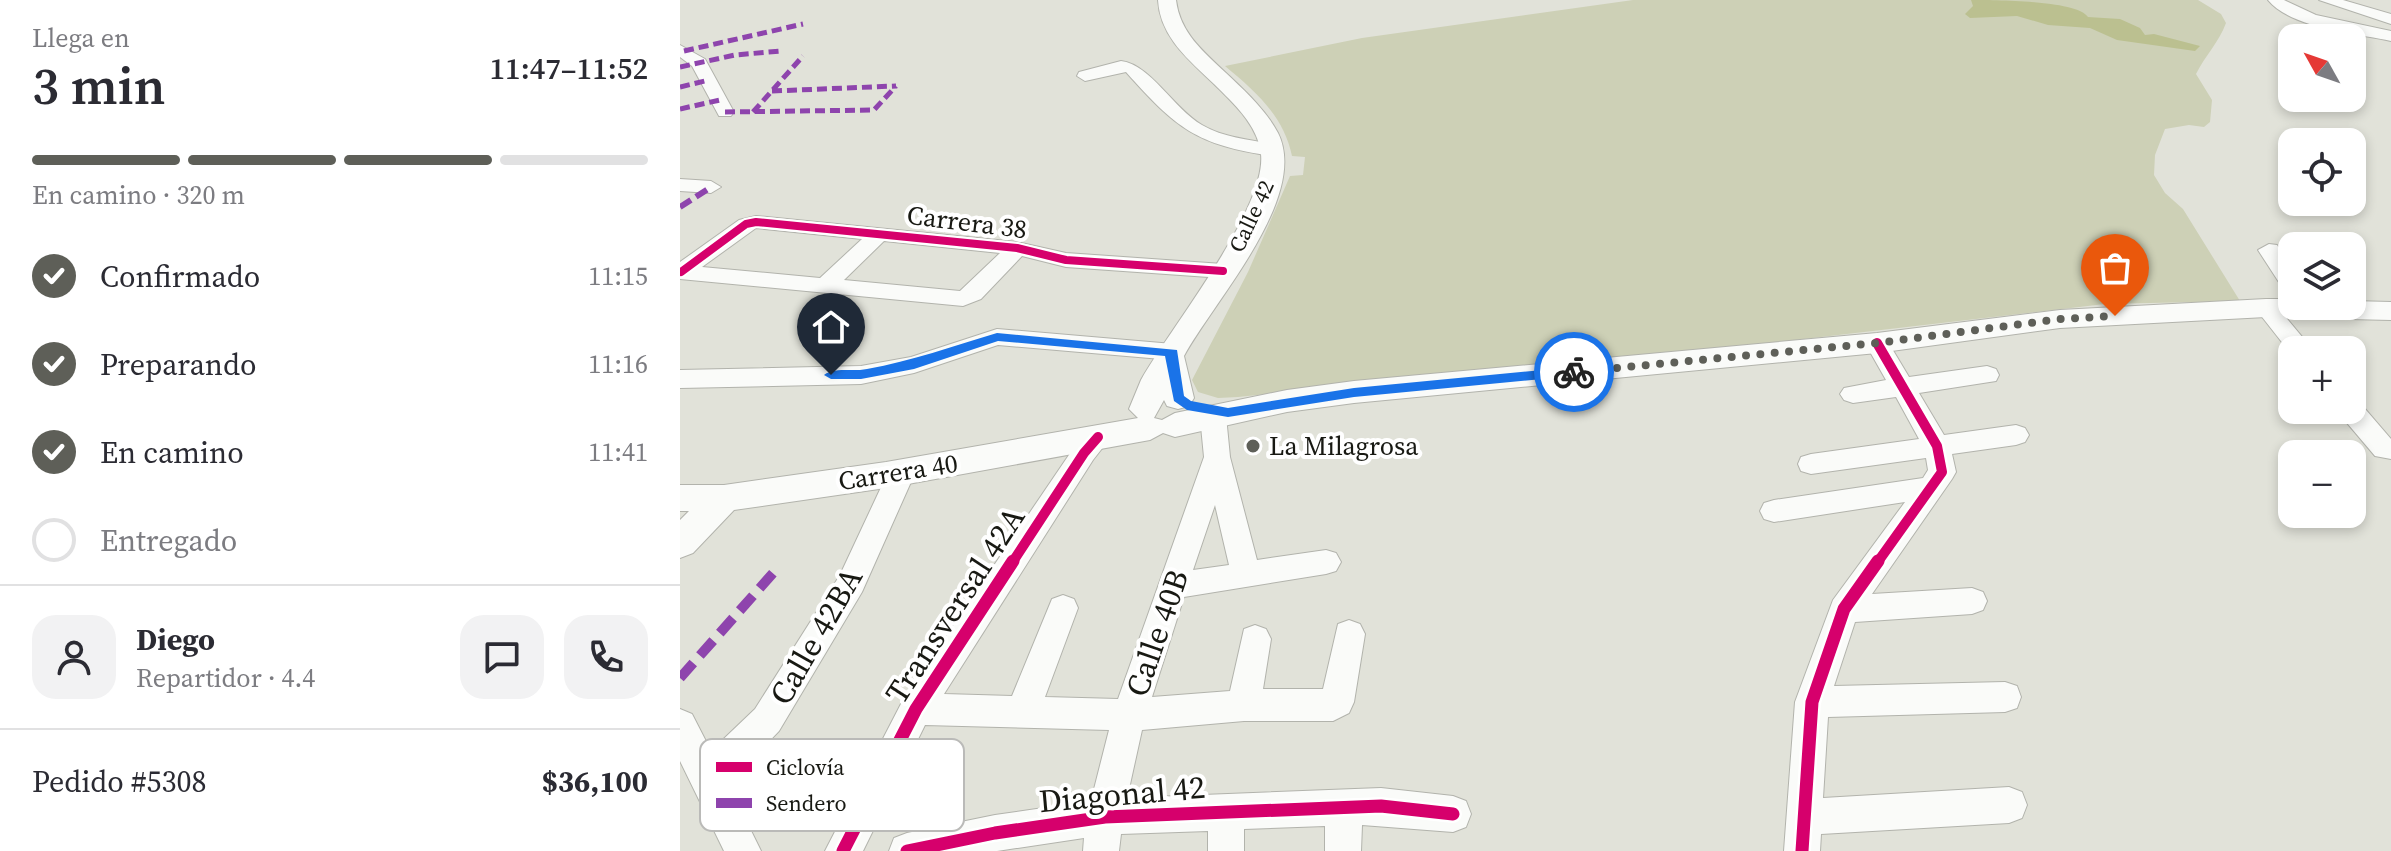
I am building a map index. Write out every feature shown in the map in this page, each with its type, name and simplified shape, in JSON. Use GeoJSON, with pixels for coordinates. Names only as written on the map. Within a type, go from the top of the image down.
{"type":"FeatureCollection","features":[{"type":"Feature","properties":{"kind":"main road","name":"Calle 42"},"geometry":{"type":"LineString","coordinates":[[1167,0],[1166,6],[1176,32],[1259,119],[1272,150],[1272,174],[1250,228],[1159,372],[1177,413]]}},
{"type":"Feature","properties":{"kind":"main road","name":"Carrera 40"},"geometry":{"type":"LineString","coordinates":[[680,498],[724,498],[901,473],[1107,435],[1177,413],[1354,392],[1877,343],[2060,319],[2278,305]]}},
{"type":"Feature","properties":{"kind":"main road","name":"Carrera 40"},"geometry":{"type":"LineString","coordinates":[[2366,310],[2388,314]]}},
{"type":"Feature","properties":{"kind":"main road"},"geometry":{"type":"LineString","coordinates":[[680,543],[724,498]]}},
{"type":"Feature","properties":{"kind":"street"},"geometry":{"type":"LineString","coordinates":[[2276,0],[2278,6],[2306,17],[2391,36]]}},
{"type":"Feature","properties":{"kind":"street"},"geometry":{"type":"LineString","coordinates":[[2327,0],[2391,19]]}},
{"type":"Feature","properties":{"kind":"street"},"geometry":{"type":"LineString","coordinates":[[682,50],[699,63],[725,112]]}},
{"type":"Feature","properties":{"kind":"street"},"geometry":{"type":"LineString","coordinates":[[1085,76],[1121,66],[1131,67],[1189,127],[1241,146],[1272,150]]}},
{"type":"Feature","properties":{"kind":"street"},"geometry":{"type":"LineString","coordinates":[[680,185],[711,187]]}},
{"type":"Feature","properties":{"kind":"street","name":"Carrera 38"},"geometry":{"type":"LineString","coordinates":[[681,272],[681,268],[752,222],[1017,248],[1066,260],[1223,271]]}},
{"type":"Feature","properties":{"kind":"street"},"geometry":{"type":"LineString","coordinates":[[825,286],[879,234]]}},
{"type":"Feature","properties":{"kind":"street"},"geometry":{"type":"LineString","coordinates":[[681,272],[963,299],[969,297],[1017,248]]}},
{"type":"Feature","properties":{"kind":"street"},"geometry":{"type":"LineString","coordinates":[[2269,250],[2278,264]]}},
{"type":"Feature","properties":{"kind":"street","name":"Carrera 38"},"geometry":{"type":"LineString","coordinates":[[1000,267],[1066,260]]}},
{"type":"Feature","properties":{"kind":"street"},"geometry":{"type":"LineString","coordinates":[[2266,308],[2289,336]]}},
{"type":"Feature","properties":{"kind":"street"},"geometry":{"type":"LineString","coordinates":[[680,379],[861,375],[914,365],[997,337],[1172,355]]}},
{"type":"Feature","properties":{"kind":"street"},"geometry":{"type":"LineString","coordinates":[[1877,343],[1937,446],[1942,472],[1844,609],[1812,702],[1803,834],[2009,805]]}},
{"type":"Feature","properties":{"kind":"street"},"geometry":{"type":"LineString","coordinates":[[1853,394],[1987,375]]}},
{"type":"Feature","properties":{"kind":"street","name":"Calle 40B"},"geometry":{"type":"LineString","coordinates":[[1103,834],[1129,715],[1217,457],[1177,413]]}},
{"type":"Feature","properties":{"kind":"street"},"geometry":{"type":"LineString","coordinates":[[2364,424],[2387,449]]}},
{"type":"Feature","properties":{"kind":"street","name":"Transversal 42A"},"geometry":{"type":"LineString","coordinates":[[901,739],[916,709],[1084,453],[1107,435]]}},
{"type":"Feature","properties":{"kind":"street"},"geometry":{"type":"LineString","coordinates":[[1811,464],[2016,435]]}},
{"type":"Feature","properties":{"kind":"street"},"geometry":{"type":"LineString","coordinates":[[1217,457],[1246,575]]}},
{"type":"Feature","properties":{"kind":"street","name":"Calle 42BA"},"geometry":{"type":"LineString","coordinates":[[748,739],[767,720],[851,583],[901,473]]}},
{"type":"Feature","properties":{"kind":"street"},"geometry":{"type":"LineString","coordinates":[[1774,511],[1931,487]]}},
{"type":"Feature","properties":{"kind":"street"},"geometry":{"type":"LineString","coordinates":[[1174,586],[1326,562]]}},
{"type":"Feature","properties":{"kind":"street"},"geometry":{"type":"LineString","coordinates":[[1844,609],[1972,601]]}},
{"type":"Feature","properties":{"kind":"street"},"geometry":{"type":"LineString","coordinates":[[1023,711],[1063,608]]}},
{"type":"Feature","properties":{"kind":"street"},"geometry":{"type":"LineString","coordinates":[[916,709],[1129,715],[1244,705],[1333,705],[1337,702],[1349,634]]}},
{"type":"Feature","properties":{"kind":"street"},"geometry":{"type":"LineString","coordinates":[[1244,705],[1255,639]]}},
{"type":"Feature","properties":{"kind":"street"},"geometry":{"type":"LineString","coordinates":[[1812,702],[2005,697]]}},
{"type":"Feature","properties":{"kind":"street"},"geometry":{"type":"LineString","coordinates":[[680,725],[700,768]]}},
{"type":"Feature","properties":{"kind":"street"},"geometry":{"type":"LineString","coordinates":[[1343,851],[1344,806]]}},
{"type":"Feature","properties":{"kind":"street","name":"Diagonal 42"},"geometry":{"type":"LineString","coordinates":[[907,851],[1103,834],[1226,811],[1381,806],[1453,814]]}},
{"type":"Feature","properties":{"kind":"street"},"geometry":{"type":"LineString","coordinates":[[1226,811],[1226,851]]}},
{"type":"Feature","properties":{"kind":"street"},"geometry":{"type":"LineString","coordinates":[[732,831],[743,851]]}},
{"type":"Feature","properties":{"kind":"street","name":"Transversal 42A"},"geometry":{"type":"LineString","coordinates":[[843,851],[853,831]]}},
{"type":"Feature","properties":{"kind":"shaded area"},"geometry":{"type":"Polygon","coordinates":[[[1633,0],[2198,0],[2221,14],[2226,23],[2196,74],[2212,100],[2210,122],[2204,127],[2189,125],[2165,129],[2155,155],[2154,175],[2165,193],[2183,209],[2240,301],[2105,304],[1778,342],[1238,397],[1218,398],[1198,392],[1192,380],[1248,272],[1290,176],[1303,175],[1305,157],[1292,156],[1282,129],[1267,105],[1225,66],[1362,38],[1633,0]]]}},
{"type":"Feature","properties":{"kind":"shaded area"},"geometry":{"type":"Polygon","coordinates":[[[1971,0],[2034,2],[2068,7],[2088,17],[2120,19],[2140,28],[2145,35],[2154,34],[2200,46],[2195,51],[2117,40],[2090,28],[2048,25],[2017,16],[1970,18],[1965,14],[1973,6],[1971,0]]]}},
{"type":"Feature","properties":{"kind":"marked path"},"geometry":{"type":"LineString","coordinates":[[684,51],[803,24]]}},
{"type":"Feature","properties":{"kind":"marked path"},"geometry":{"type":"LineString","coordinates":[[680,67],[735,55],[781,51]]}},
{"type":"Feature","properties":{"kind":"marked path"},"geometry":{"type":"LineString","coordinates":[[753,112],[803,56]]}},
{"type":"Feature","properties":{"kind":"marked path"},"geometry":{"type":"LineString","coordinates":[[680,87],[709,80]]}},
{"type":"Feature","properties":{"kind":"marked path"},"geometry":{"type":"LineString","coordinates":[[772,91],[896,86]]}},
{"type":"Feature","properties":{"kind":"marked path"},"geometry":{"type":"LineString","coordinates":[[725,112],[874,110],[896,86]]}},
{"type":"Feature","properties":{"kind":"marked path"},"geometry":{"type":"LineString","coordinates":[[680,109],[720,100]]}},
{"type":"Feature","properties":{"kind":"marked path"},"geometry":{"type":"LineString","coordinates":[[680,207],[711,187]]}},
{"type":"Feature","properties":{"kind":"marked path"},"geometry":{"type":"LineString","coordinates":[[680,678],[774,572]]}},
{"type":"Feature","properties":{"kind":"cycle path"},"geometry":{"type":"LineString","coordinates":[[681,272],[746,224],[756,222],[1017,248],[1066,260],[1223,271]]}},
{"type":"Feature","properties":{"kind":"cycle path"},"geometry":{"type":"LineString","coordinates":[[1802,851],[1812,702],[1844,609],[1942,472],[1937,446],[1877,343]]}},
{"type":"Feature","properties":{"kind":"cycle path"},"geometry":{"type":"LineString","coordinates":[[901,739],[916,709],[1084,453],[1098,437]]}},
{"type":"Feature","properties":{"kind":"cycle path"},"geometry":{"type":"LineString","coordinates":[[907,851],[995,833],[1105,817],[1381,806],[1453,814]]}},
{"type":"Feature","properties":{"kind":"cycle path"},"geometry":{"type":"LineString","coordinates":[[843,851],[853,831]]}},
{"type":"Feature","properties":{"kind":"way so far"},"geometry":{"type":"LineString","coordinates":[[1574,372],[1877,343],[2060,319],[2115,316]]}},
{"type":"Feature","properties":{"kind":"place","name":"La Milagrosa"},"geometry":{"type":"Point","coordinates":[1253,446]}},
{"type":"Feature","properties":{"kind":"route"},"geometry":{"type":"LineString","coordinates":[[831,375],[861,375],[914,365],[997,337],[1173,352],[1170,357],[1178,398],[1187,405],[1228,412],[1354,392],[1574,372]]}}]}
